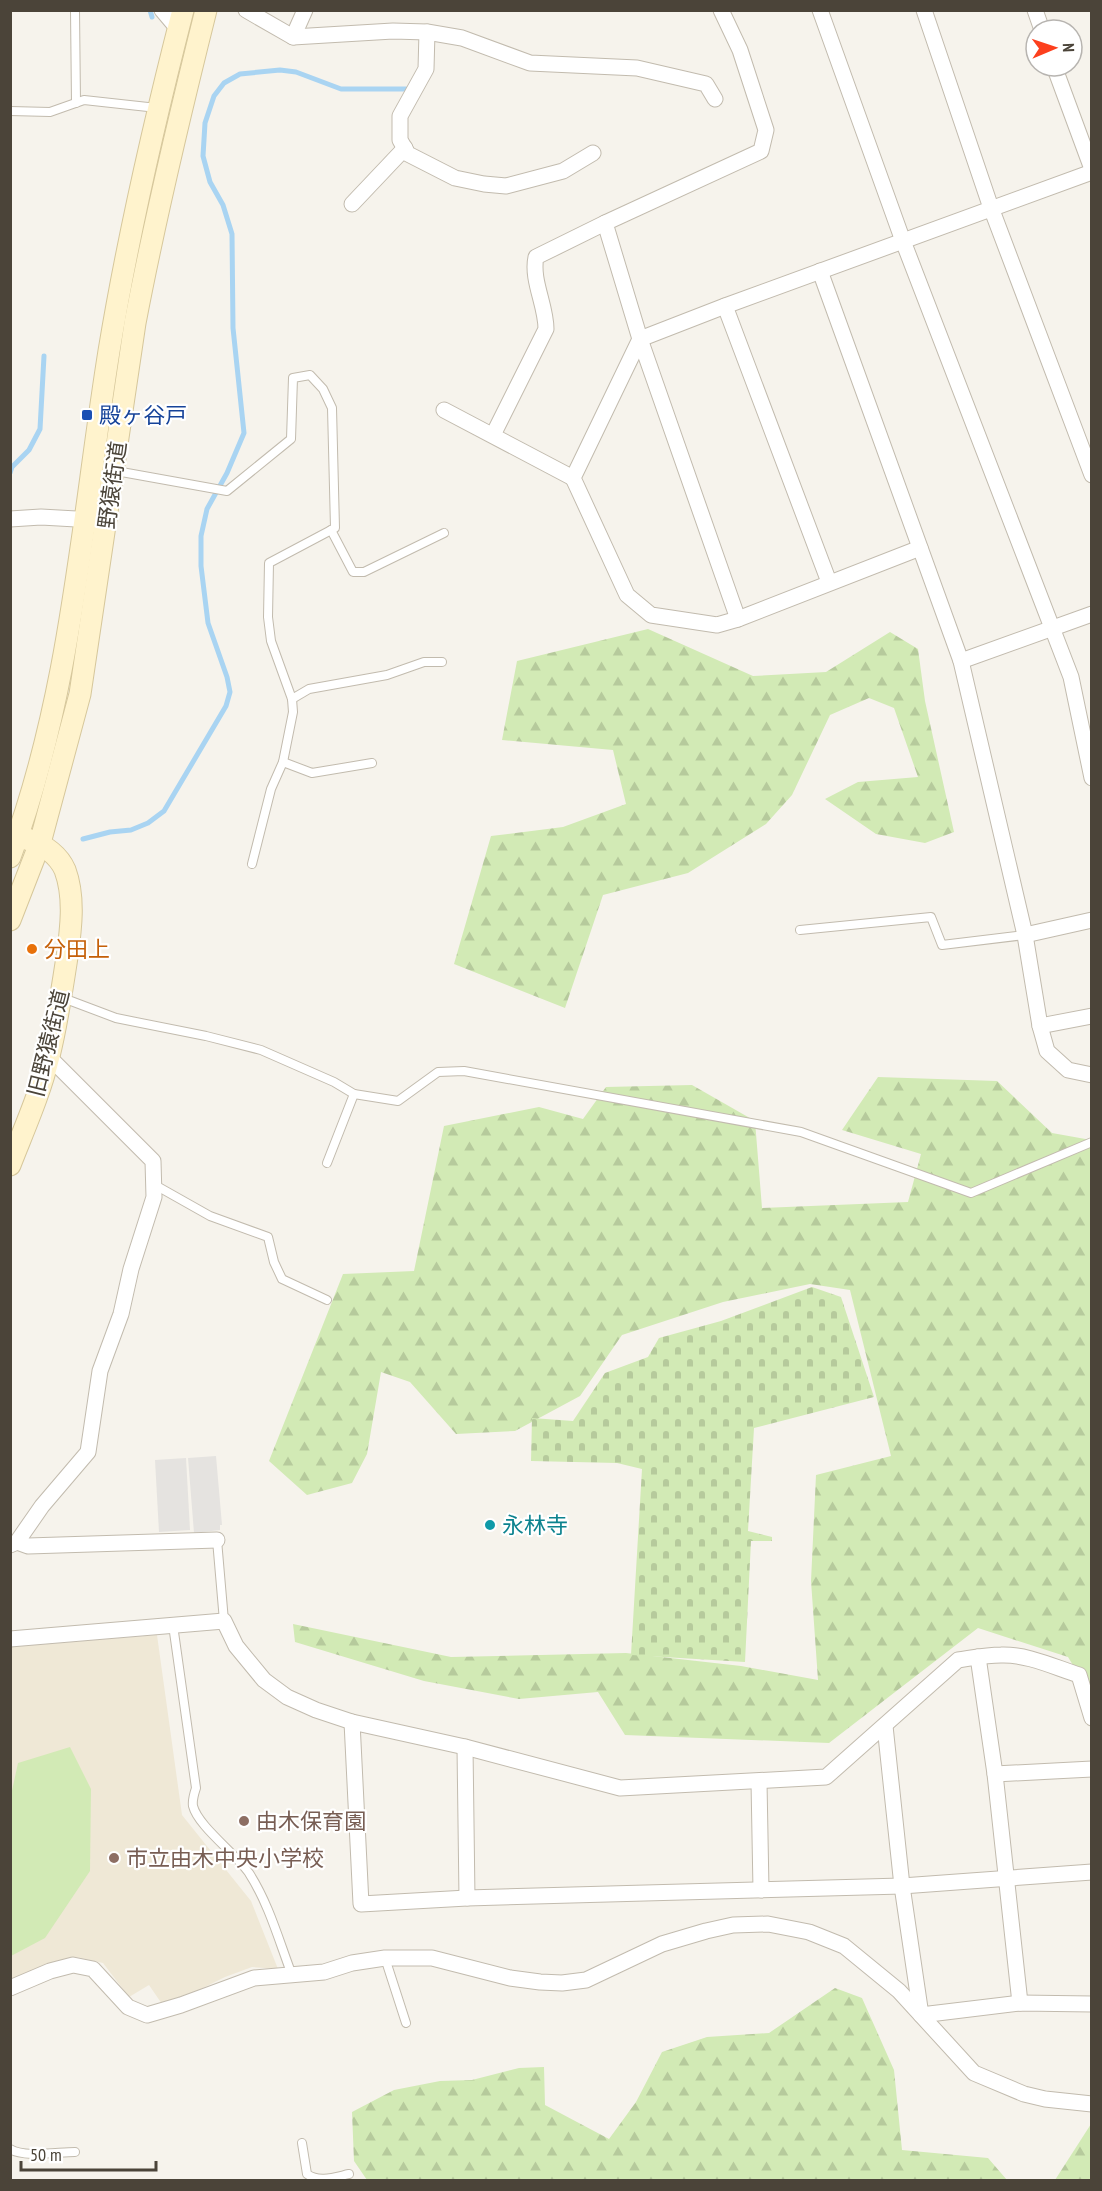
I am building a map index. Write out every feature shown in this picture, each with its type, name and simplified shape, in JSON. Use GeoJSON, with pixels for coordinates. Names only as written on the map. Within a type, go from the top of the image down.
{"type":"FeatureCollection","features":[{"type":"Feature","properties":{"kind":"main road","name":"野猿街道"},"geometry":{"type":"LineString","coordinates":[[10,920],[40,843],[80,694],[135,323],[168,164],[206,10]]}},
{"type":"Feature","properties":{"kind":"main road","name":"野猿街道"},"geometry":{"type":"LineString","coordinates":[[10,857],[44,749],[56,696],[73,604],[117,309],[143,173],[180,20]]}},
{"type":"Feature","properties":{"kind":"main road","name":"旧野猿街道"},"geometry":{"type":"LineString","coordinates":[[10,1165],[49,1057],[61,998],[70,923],[69,885],[62,864],[40,843],[18,836]]}},
{"type":"Feature","properties":{"kind":"street"},"geometry":{"type":"LineString","coordinates":[[162,10],[180,20]]}},
{"type":"Feature","properties":{"kind":"street"},"geometry":{"type":"LineString","coordinates":[[246,10],[293,37],[393,31],[427,32],[462,38],[530,63],[637,68],[706,84],[715,99]]}},
{"type":"Feature","properties":{"kind":"street"},"geometry":{"type":"LineString","coordinates":[[293,37],[305,10]]}},
{"type":"Feature","properties":{"kind":"street"},"geometry":{"type":"LineString","coordinates":[[493,435],[546,329],[546,315],[534,268],[536,258],[605,223],[761,151],[766,130],[740,50],[722,10]]}},
{"type":"Feature","properties":{"kind":"street"},"geometry":{"type":"LineString","coordinates":[[820,10],[903,241],[1071,677],[1092,778]]}},
{"type":"Feature","properties":{"kind":"street"},"geometry":{"type":"LineString","coordinates":[[924,10],[992,209],[1092,475]]}},
{"type":"Feature","properties":{"kind":"street"},"geometry":{"type":"LineString","coordinates":[[427,32],[426,69],[400,116],[400,140],[408,154],[455,178],[506,186],[563,171],[593,153]]}},
{"type":"Feature","properties":{"kind":"street"},"geometry":{"type":"LineString","coordinates":[[573,478],[640,339],[1092,171],[1058,78]]}},
{"type":"Feature","properties":{"kind":"street"},"geometry":{"type":"LineString","coordinates":[[352,204],[405,148]]}},
{"type":"Feature","properties":{"kind":"street"},"geometry":{"type":"LineString","coordinates":[[605,223],[640,339],[738,619]]}},
{"type":"Feature","properties":{"kind":"street"},"geometry":{"type":"LineString","coordinates":[[820,271],[961,661],[1025,935],[1040,1026],[1047,1051],[1068,1070],[1092,1075]]}},
{"type":"Feature","properties":{"kind":"street"},"geometry":{"type":"LineString","coordinates":[[725,306],[829,582]]}},
{"type":"Feature","properties":{"kind":"street"},"geometry":{"type":"LineString","coordinates":[[444,410],[573,478],[627,595],[651,615],[717,625],[738,619],[920,548]]}},
{"type":"Feature","properties":{"kind":"street"},"geometry":{"type":"LineString","coordinates":[[10,519],[41,517],[107,522]]}},
{"type":"Feature","properties":{"kind":"street"},"geometry":{"type":"LineString","coordinates":[[961,661],[1092,614]]}},
{"type":"Feature","properties":{"kind":"street"},"geometry":{"type":"LineString","coordinates":[[1025,935],[1092,920]]}},
{"type":"Feature","properties":{"kind":"street"},"geometry":{"type":"LineString","coordinates":[[1040,1026],[1092,1016]]}},
{"type":"Feature","properties":{"kind":"street"},"geometry":{"type":"LineString","coordinates":[[49,1057],[153,1161],[155,1185],[154,1197],[131,1269],[121,1314],[100,1371],[88,1452],[42,1506],[14,1544],[28,1546],[217,1540]]}},
{"type":"Feature","properties":{"kind":"street"},"geometry":{"type":"LineString","coordinates":[[10,1639],[224,1621],[236,1646],[264,1680],[287,1697],[316,1710],[352,1722],[465,1747],[620,1788],[826,1777],[958,1660],[978,1657],[1002,1655],[1023,1657],[1079,1675],[1092,1718]]}},
{"type":"Feature","properties":{"kind":"street"},"geometry":{"type":"LineString","coordinates":[[978,1657],[995,1774],[1020,2003]]}},
{"type":"Feature","properties":{"kind":"street"},"geometry":{"type":"LineString","coordinates":[[352,1722],[362,1904],[467,1898],[902,1886],[1092,1872]]}},
{"type":"Feature","properties":{"kind":"street"},"geometry":{"type":"LineString","coordinates":[[885,1726],[902,1886],[921,2014]]}},
{"type":"Feature","properties":{"kind":"street"},"geometry":{"type":"LineString","coordinates":[[465,1747],[467,1898]]}},
{"type":"Feature","properties":{"kind":"street"},"geometry":{"type":"LineString","coordinates":[[995,1774],[1092,1769]]}},
{"type":"Feature","properties":{"kind":"street"},"geometry":{"type":"LineString","coordinates":[[759,1782],[761,1890]]}},
{"type":"Feature","properties":{"kind":"street"},"geometry":{"type":"LineString","coordinates":[[10,1988],[50,1971],[73,1965],[93,1969],[128,2007],[147,2015],[254,1978],[324,1972],[352,1963],[385,1958],[432,1958],[510,1978],[562,1983],[586,1980],[662,1944],[706,1931],[734,1925],[768,1924],[809,1932],[844,1946],[881,1975],[921,2014],[974,2073],[1024,2094],[1045,2099],[1092,2104]]}},
{"type":"Feature","properties":{"kind":"street"},"geometry":{"type":"LineString","coordinates":[[921,2014],[1020,2003],[1092,2004]]}},
{"type":"Feature","properties":{"kind":"lane"},"geometry":{"type":"LineString","coordinates":[[75,10],[76,103]]}},
{"type":"Feature","properties":{"kind":"lane"},"geometry":{"type":"LineString","coordinates":[[10,111],[50,112],[84,100],[158,108]]}},
{"type":"Feature","properties":{"kind":"lane"},"geometry":{"type":"LineString","coordinates":[[114,471],[227,491],[291,439],[293,378],[310,375],[324,389],[332,408],[335,528],[268,563],[268,617],[271,640],[292,699],[293,712],[283,762],[271,789],[252,864]]}},
{"type":"Feature","properties":{"kind":"lane"},"geometry":{"type":"LineString","coordinates":[[331,530],[353,572],[364,572],[444,533]]}},
{"type":"Feature","properties":{"kind":"lane"},"geometry":{"type":"LineString","coordinates":[[292,699],[309,689],[387,675],[424,662],[442,662]]}},
{"type":"Feature","properties":{"kind":"lane"},"geometry":{"type":"LineString","coordinates":[[283,762],[312,773],[372,762]]}},
{"type":"Feature","properties":{"kind":"lane"},"geometry":{"type":"LineString","coordinates":[[800,930],[931,917],[942,945],[1025,935]]}},
{"type":"Feature","properties":{"kind":"lane"},"geometry":{"type":"LineString","coordinates":[[61,998],[116,1018],[206,1036],[261,1050],[334,1082],[354,1094],[398,1101],[438,1072],[464,1071],[801,1132],[971,1192],[1092,1142]]}},
{"type":"Feature","properties":{"kind":"lane"},"geometry":{"type":"LineString","coordinates":[[327,1162],[354,1094]]}},
{"type":"Feature","properties":{"kind":"lane"},"geometry":{"type":"LineString","coordinates":[[155,1185],[210,1216],[268,1237],[274,1262],[282,1279],[327,1300]]}},
{"type":"Feature","properties":{"kind":"lane"},"geometry":{"type":"LineString","coordinates":[[217,1540],[224,1621]]}},
{"type":"Feature","properties":{"kind":"lane"},"geometry":{"type":"LineString","coordinates":[[173,1624],[196,1788],[192,1803],[197,1817],[248,1871],[264,1898],[292,1975]]}},
{"type":"Feature","properties":{"kind":"lane"},"geometry":{"type":"LineString","coordinates":[[385,1958],[406,2023]]}},
{"type":"Feature","properties":{"kind":"lane"},"geometry":{"type":"LineString","coordinates":[[302,2143],[307,2174],[311,2179],[349,2174]]}},
{"type":"Feature","properties":{"kind":"lane"},"geometry":{"type":"LineString","coordinates":[[10,2150],[28,2153],[75,2152]]}},
{"type":"Feature","properties":{"kind":"shaded area"},"geometry":{"type":"Polygon","coordinates":[[[216,1456],[222,1525],[220,1525],[220,1530],[194,1533],[188,1458],[216,1456]]]}},
{"type":"Feature","properties":{"kind":"shaded area"},"geometry":{"type":"Polygon","coordinates":[[[186,1458],[190,1530],[159,1532],[155,1460],[186,1458]]]}},
{"type":"Feature","properties":{"kind":"shaded area","name":"市立由木中央小学校"},"geometry":{"type":"Polygon","coordinates":[[[157,1635],[182,1815],[251,1901],[278,1969],[252,1967],[225,1977],[183,1998],[162,2004],[149,1985],[129,1997],[103,1963],[77,1957],[50,1965],[11,1982],[11,1647],[157,1635]]]}},
{"type":"Feature","properties":{"kind":"green space"},"geometry":{"type":"Polygon","coordinates":[[[648,629],[753,676],[826,672],[890,632],[918,649],[925,701],[954,832],[925,843],[876,834],[825,799],[858,782],[918,777],[894,708],[869,698],[830,715],[792,795],[766,824],[688,873],[603,895],[565,1008],[454,964],[491,836],[563,827],[626,804],[613,750],[502,740],[517,661],[648,629]]]}},
{"type":"Feature","properties":{"kind":"green space"},"geometry":{"type":"Polygon","coordinates":[[[878,1077],[997,1081],[1052,1133],[1091,1140],[1091,1695],[1068,1657],[978,1628],[829,1743],[625,1735],[598,1692],[519,1699],[424,1681],[295,1642],[293,1624],[451,1657],[626,1653],[741,1666],[818,1680],[811,1581],[816,1475],[891,1456],[850,1290],[810,1284],[723,1302],[622,1335],[580,1396],[515,1431],[456,1434],[410,1382],[381,1372],[367,1454],[352,1483],[307,1495],[269,1461],[343,1274],[414,1271],[444,1126],[539,1107],[583,1119],[606,1087],[692,1085],[755,1121],[762,1208],[908,1202],[921,1154],[842,1130],[878,1077]]]}},
{"type":"Feature","properties":{"kind":"green space"},"geometry":{"type":"Polygon","coordinates":[[[812,1287],[841,1297],[874,1397],[754,1428],[748,1531],[772,1537],[772,1541],[751,1541],[745,1662],[631,1655],[642,1469],[617,1463],[531,1461],[532,1418],[573,1421],[605,1373],[648,1357],[659,1338],[721,1321],[812,1287]]]}},
{"type":"Feature","properties":{"kind":"green space"},"geometry":{"type":"Polygon","coordinates":[[[70,1747],[91,1789],[90,1871],[45,1938],[11,1956],[10,1800],[18,1763],[70,1747]]]}},
{"type":"Feature","properties":{"kind":"green space"},"geometry":{"type":"Polygon","coordinates":[[[835,1988],[862,1998],[894,2070],[902,2150],[988,2158],[1007,2180],[367,2180],[354,2161],[352,2112],[394,2090],[440,2081],[472,2080],[519,2068],[544,2067],[545,2105],[609,2139],[636,2102],[662,2052],[707,2037],[769,2033],[835,1988]]]}},
{"type":"Feature","properties":{"kind":"green space"},"geometry":{"type":"Polygon","coordinates":[[[1091,2124],[1091,2180],[1055,2180],[1091,2124]]]}},
{"type":"Feature","properties":{"kind":"waterway"},"geometry":{"type":"LineString","coordinates":[[150,10],[152,17]]}},
{"type":"Feature","properties":{"kind":"waterway"},"geometry":{"type":"LineString","coordinates":[[83,839],[110,832],[131,830],[148,823],[164,811],[226,706],[230,692],[208,623],[201,566],[201,536],[207,509],[227,473],[244,433],[233,328],[232,234],[223,205],[210,182],[203,156],[205,123],[214,96],[224,83],[240,74],[280,70],[296,72],[341,89],[406,89]]}},
{"type":"Feature","properties":{"kind":"waterway"},"geometry":{"type":"LineString","coordinates":[[10,473],[12,467],[29,450],[40,429],[44,356]]}},
{"type":"Feature","properties":{"kind":"place","name":"殿ヶ谷戸"},"geometry":{"type":"Point","coordinates":[87,415]}},
{"type":"Feature","properties":{"kind":"place","name":"分田上"},"geometry":{"type":"Point","coordinates":[32,949]}},
{"type":"Feature","properties":{"kind":"place","name":"永林寺"},"geometry":{"type":"Point","coordinates":[490,1525]}},
{"type":"Feature","properties":{"kind":"place","name":"由木保育園"},"geometry":{"type":"Point","coordinates":[244,1821]}},
{"type":"Feature","properties":{"kind":"place","name":"市立由木中央小学校"},"geometry":{"type":"Point","coordinates":[114,1858]}}]}
